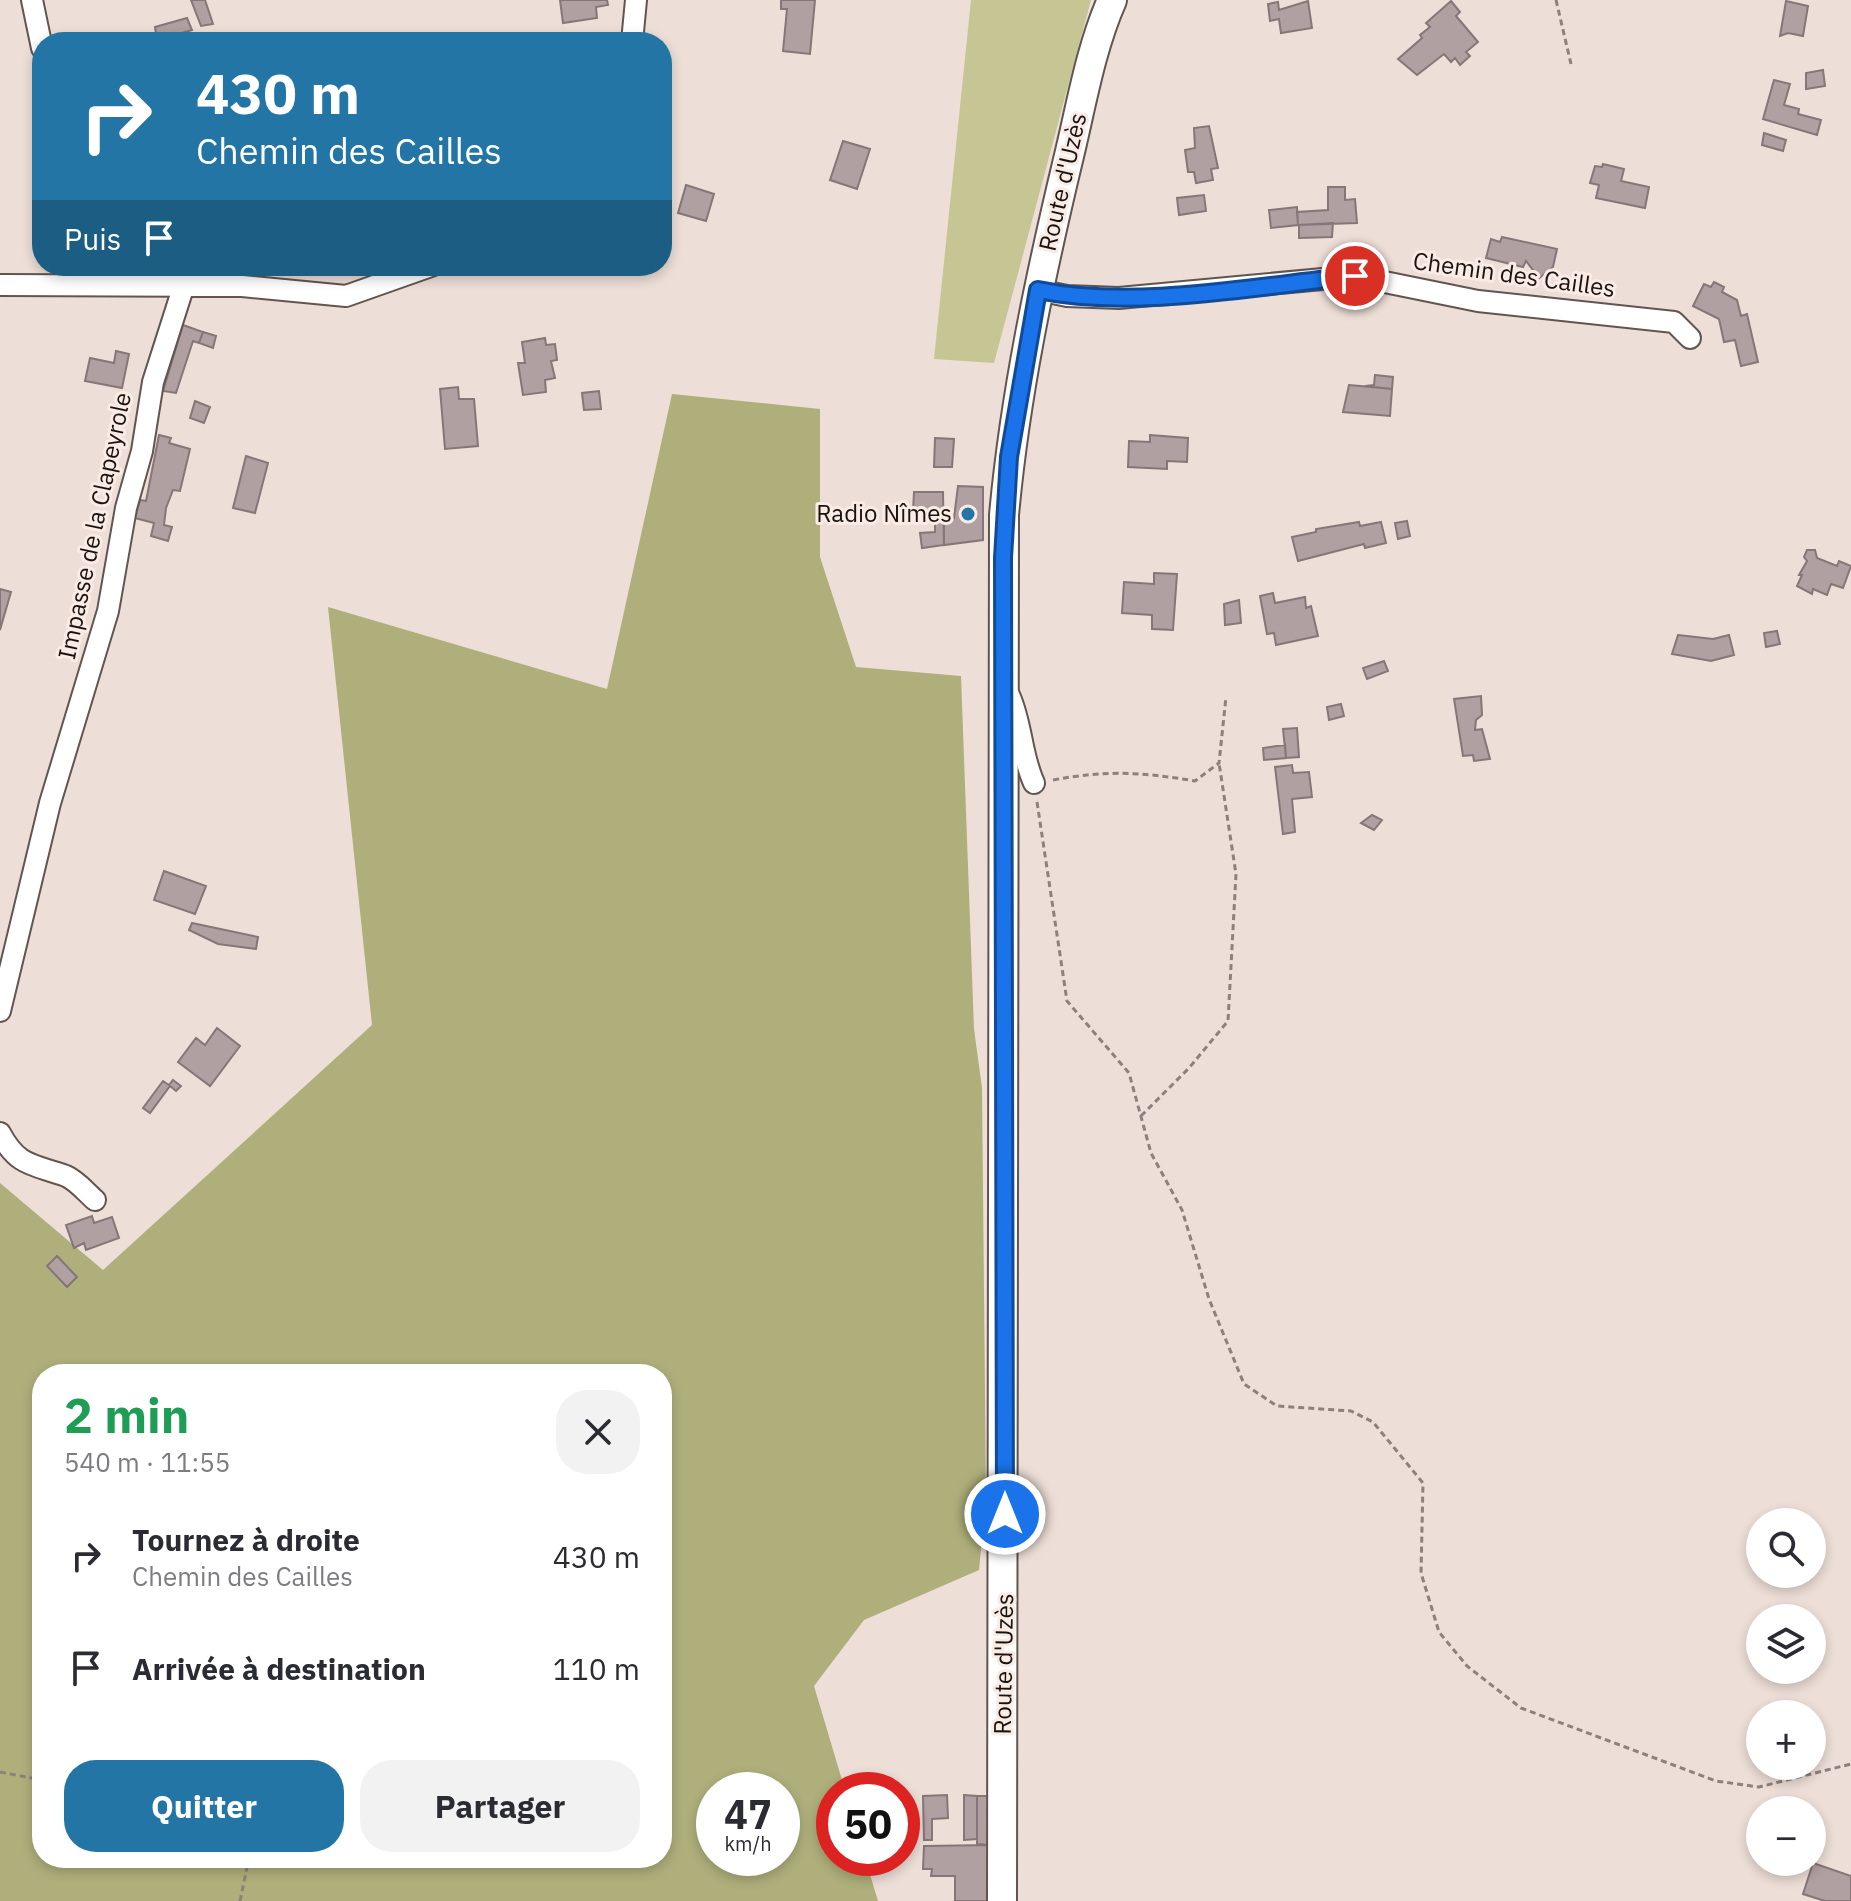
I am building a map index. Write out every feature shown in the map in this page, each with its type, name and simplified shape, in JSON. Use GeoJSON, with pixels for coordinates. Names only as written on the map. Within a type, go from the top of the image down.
{"type":"FeatureCollection","features":[{"type":"Feature","properties":{"kind":"main road","name":"Route d'Uzès"},"geometry":{"type":"LineString","coordinates":[[1002,1901],[1005,1483],[1003,558],[1009,457],[1038,290],[1090,67],[1112,0]]}},
{"type":"Feature","properties":{"kind":"street"},"geometry":{"type":"LineString","coordinates":[[32,0],[39,32]]}},
{"type":"Feature","properties":{"kind":"street"},"geometry":{"type":"LineString","coordinates":[[633,32],[636,0]]}},
{"type":"Feature","properties":{"kind":"street"},"geometry":{"type":"LineString","coordinates":[[0,285],[72,276]]}},
{"type":"Feature","properties":{"kind":"street"},"geometry":{"type":"LineString","coordinates":[[105,276],[184,285],[242,286],[346,296],[403,276]]}},
{"type":"Feature","properties":{"kind":"street","name":"Chemin des Cailles"},"geometry":{"type":"LineString","coordinates":[[1038,290],[1067,296],[1119,298],[1355,276],[1478,301],[1674,322],[1690,338]]}},
{"type":"Feature","properties":{"kind":"street","name":"Impasse de la Clapeyrole"},"geometry":{"type":"LineString","coordinates":[[0,1011],[50,803],[108,611],[126,508],[142,451],[153,382],[184,285]]}},
{"type":"Feature","properties":{"kind":"street"},"geometry":{"type":"LineString","coordinates":[[1002,678],[1016,710],[1025,764],[1034,783]]}},
{"type":"Feature","properties":{"kind":"street"},"geometry":{"type":"LineString","coordinates":[[0,1133],[11,1154],[37,1169],[69,1176],[95,1200]]}},
{"type":"Feature","properties":{"kind":"path"},"geometry":{"type":"LineString","coordinates":[[1556,0],[1571,64]]}},
{"type":"Feature","properties":{"kind":"path"},"geometry":{"type":"LineString","coordinates":[[1141,1116],[1189,1068],[1228,1021],[1236,874],[1219,763],[1226,697]]}},
{"type":"Feature","properties":{"kind":"path"},"geometry":{"type":"LineString","coordinates":[[1219,763],[1195,781],[1136,771],[1097,772],[1034,783],[1067,1001],[1129,1073],[1151,1153],[1182,1210],[1209,1299],[1244,1384],[1277,1406],[1351,1411],[1373,1422],[1423,1483],[1421,1573],[1439,1632],[1467,1666],[1521,1708],[1716,1781],[1759,1787],[1851,1764]]}},
{"type":"Feature","properties":{"kind":"path"},"geometry":{"type":"LineString","coordinates":[[0,1772],[32,1778]]}},
{"type":"Feature","properties":{"kind":"path"},"geometry":{"type":"LineString","coordinates":[[240,1901],[247,1868]]}},
{"type":"Feature","properties":{"kind":"green space"},"geometry":{"type":"Polygon","coordinates":[[[971,0],[1091,0],[994,363],[934,359],[971,0]]]}},
{"type":"Feature","properties":{"kind":"green space"},"geometry":{"type":"Polygon","coordinates":[[[672,394],[820,409],[820,557],[856,667],[961,676],[974,1029],[982,1088],[986,1496],[979,1570],[864,1620],[814,1686],[840,1772],[816,1772],[816,1876],[870,1876],[878,1901],[0,1901],[0,1183],[103,1270],[372,1025],[328,607],[607,689],[672,394]]]}},
{"type":"Feature","properties":{"kind":"building"},"geometry":{"type":"Polygon","coordinates":[[[191,0],[205,0],[213,24],[201,26],[191,0]]]}},
{"type":"Feature","properties":{"kind":"building"},"geometry":{"type":"Polygon","coordinates":[[[560,0],[607,0],[608,5],[596,7],[597,18],[563,23],[560,0]]]}},
{"type":"Feature","properties":{"kind":"building"},"geometry":{"type":"Polygon","coordinates":[[[781,0],[815,0],[810,54],[783,51],[787,9],[781,9],[781,0]]]}},
{"type":"Feature","properties":{"kind":"building"},"geometry":{"type":"Polygon","coordinates":[[[1308,1],[1312,28],[1281,33],[1279,19],[1270,21],[1268,4],[1278,2],[1279,10],[1308,1]]]}},
{"type":"Feature","properties":{"kind":"building"},"geometry":{"type":"Polygon","coordinates":[[[1451,1],[1460,12],[1456,16],[1478,42],[1466,52],[1470,56],[1460,65],[1455,58],[1451,62],[1444,54],[1417,75],[1398,59],[1422,38],[1420,35],[1430,27],[1426,23],[1451,1]]]}},
{"type":"Feature","properties":{"kind":"building"},"geometry":{"type":"Polygon","coordinates":[[[1786,1],[1808,6],[1803,36],[1788,33],[1780,36],[1786,1]]]}},
{"type":"Feature","properties":{"kind":"building"},"geometry":{"type":"Polygon","coordinates":[[[187,18],[192,30],[156,32],[155,27],[187,18]]]}},
{"type":"Feature","properties":{"kind":"building"},"geometry":{"type":"Polygon","coordinates":[[[1823,70],[1825,86],[1806,89],[1806,73],[1823,70]]]}},
{"type":"Feature","properties":{"kind":"building"},"geometry":{"type":"Polygon","coordinates":[[[1774,80],[1790,84],[1784,105],[1799,109],[1798,114],[1821,120],[1817,135],[1763,119],[1774,80]]]}},
{"type":"Feature","properties":{"kind":"building"},"geometry":{"type":"Polygon","coordinates":[[[1209,126],[1218,168],[1211,169],[1213,180],[1196,183],[1194,172],[1188,172],[1185,150],[1195,148],[1194,128],[1209,126]]]}},
{"type":"Feature","properties":{"kind":"building"},"geometry":{"type":"Polygon","coordinates":[[[1764,133],[1786,140],[1783,151],[1762,145],[1764,133]]]}},
{"type":"Feature","properties":{"kind":"building"},"geometry":{"type":"Polygon","coordinates":[[[843,141],[870,149],[857,189],[830,180],[843,141]]]}},
{"type":"Feature","properties":{"kind":"building"},"geometry":{"type":"Polygon","coordinates":[[[1603,164],[1624,169],[1621,181],[1649,187],[1645,208],[1596,198],[1599,185],[1590,183],[1595,166],[1602,167],[1603,164]]]}},
{"type":"Feature","properties":{"kind":"building"},"geometry":{"type":"Polygon","coordinates":[[[686,185],[714,194],[706,221],[678,213],[686,185]]]}},
{"type":"Feature","properties":{"kind":"building"},"geometry":{"type":"Polygon","coordinates":[[[1328,187],[1345,187],[1345,200],[1355,199],[1357,223],[1298,225],[1297,212],[1328,210],[1328,187]]]}},
{"type":"Feature","properties":{"kind":"building"},"geometry":{"type":"Polygon","coordinates":[[[1204,195],[1206,211],[1179,215],[1177,198],[1204,195]]]}},
{"type":"Feature","properties":{"kind":"building"},"geometry":{"type":"Polygon","coordinates":[[[1297,207],[1298,225],[1271,228],[1269,210],[1297,207]]]}},
{"type":"Feature","properties":{"kind":"building"},"geometry":{"type":"Polygon","coordinates":[[[1333,223],[1332,237],[1299,238],[1299,225],[1333,223]]]}},
{"type":"Feature","properties":{"kind":"building"},"geometry":{"type":"Polygon","coordinates":[[[1502,237],[1557,249],[1553,267],[1539,278],[1526,261],[1523,267],[1486,258],[1491,239],[1500,242],[1502,237]]]}},
{"type":"Feature","properties":{"kind":"building"},"geometry":{"type":"Polygon","coordinates":[[[1714,282],[1724,287],[1722,292],[1737,300],[1741,316],[1747,314],[1758,362],[1741,366],[1735,340],[1724,342],[1719,319],[1693,306],[1704,284],[1711,287],[1714,282]]]}},
{"type":"Feature","properties":{"kind":"building"},"geometry":{"type":"Polygon","coordinates":[[[183,325],[203,332],[199,343],[193,341],[176,393],[163,391],[183,325]]]}},
{"type":"Feature","properties":{"kind":"building"},"geometry":{"type":"Polygon","coordinates":[[[203,332],[216,336],[213,348],[199,343],[203,332]]]}},
{"type":"Feature","properties":{"kind":"building"},"geometry":{"type":"Polygon","coordinates":[[[545,338],[546,345],[555,344],[557,360],[551,361],[555,378],[545,380],[546,392],[523,395],[518,363],[525,363],[522,342],[545,338]]]}},
{"type":"Feature","properties":{"kind":"building"},"geometry":{"type":"Polygon","coordinates":[[[116,351],[129,354],[122,388],[85,381],[90,358],[114,363],[116,351]]]}},
{"type":"Feature","properties":{"kind":"building"},"geometry":{"type":"Polygon","coordinates":[[[1375,375],[1393,377],[1392,389],[1365,386],[1374,385],[1375,375]]]}},
{"type":"Feature","properties":{"kind":"building"},"geometry":{"type":"Polygon","coordinates":[[[1349,385],[1392,389],[1390,416],[1343,412],[1349,385]]]}},
{"type":"Feature","properties":{"kind":"building"},"geometry":{"type":"Polygon","coordinates":[[[458,387],[459,399],[474,399],[478,446],[445,449],[440,389],[458,387]]]}},
{"type":"Feature","properties":{"kind":"building"},"geometry":{"type":"Polygon","coordinates":[[[599,391],[601,409],[584,410],[582,393],[599,391]]]}},
{"type":"Feature","properties":{"kind":"building"},"geometry":{"type":"Polygon","coordinates":[[[195,401],[210,407],[204,423],[190,418],[195,401]]]}},
{"type":"Feature","properties":{"kind":"building"},"geometry":{"type":"Polygon","coordinates":[[[159,435],[171,438],[169,443],[190,449],[180,491],[173,490],[166,508],[164,525],[172,527],[168,541],[151,536],[154,523],[135,518],[140,500],[146,501],[159,435]]]}},
{"type":"Feature","properties":{"kind":"building"},"geometry":{"type":"Polygon","coordinates":[[[1150,435],[1188,438],[1187,462],[1167,461],[1167,469],[1128,467],[1129,441],[1150,442],[1150,435]]]}},
{"type":"Feature","properties":{"kind":"building"},"geometry":{"type":"Polygon","coordinates":[[[935,438],[954,439],[952,467],[934,467],[935,438]]]}},
{"type":"Feature","properties":{"kind":"building"},"geometry":{"type":"Polygon","coordinates":[[[246,456],[268,463],[255,513],[233,508],[246,456]]]}},
{"type":"Feature","properties":{"kind":"building","name":"Radio Nîmes"},"geometry":{"type":"Polygon","coordinates":[[[958,486],[983,487],[983,540],[944,545],[944,518],[954,518],[958,486]]]}},
{"type":"Feature","properties":{"kind":"building"},"geometry":{"type":"Polygon","coordinates":[[[914,492],[943,492],[944,545],[922,548],[920,533],[935,532],[935,514],[931,510],[913,511],[914,492]]]}},
{"type":"Feature","properties":{"kind":"building"},"geometry":{"type":"Polygon","coordinates":[[[1407,521],[1410,536],[1398,539],[1395,523],[1407,521]]]}},
{"type":"Feature","properties":{"kind":"building"},"geometry":{"type":"Polygon","coordinates":[[[1359,522],[1360,526],[1381,522],[1386,543],[1365,548],[1364,544],[1298,561],[1292,537],[1316,532],[1316,529],[1359,522]]]}},
{"type":"Feature","properties":{"kind":"building"},"geometry":{"type":"Polygon","coordinates":[[[1807,550],[1815,550],[1817,558],[1837,566],[1839,561],[1851,566],[1843,588],[1831,584],[1827,595],[1813,589],[1812,594],[1797,586],[1807,561],[1804,557],[1807,550]]]}},
{"type":"Feature","properties":{"kind":"building"},"geometry":{"type":"Polygon","coordinates":[[[1154,573],[1177,574],[1173,630],[1152,629],[1152,615],[1122,613],[1124,582],[1154,584],[1154,573]]]}},
{"type":"Feature","properties":{"kind":"building"},"geometry":{"type":"Polygon","coordinates":[[[0,589],[11,592],[0,630],[0,589]]]}},
{"type":"Feature","properties":{"kind":"building"},"geometry":{"type":"Polygon","coordinates":[[[1273,593],[1275,603],[1305,597],[1306,608],[1311,606],[1318,636],[1276,645],[1274,633],[1267,634],[1260,596],[1273,593]]]}},
{"type":"Feature","properties":{"kind":"building"},"geometry":{"type":"Polygon","coordinates":[[[1239,600],[1241,623],[1225,625],[1224,604],[1239,600]]]}},
{"type":"Feature","properties":{"kind":"building"},"geometry":{"type":"Polygon","coordinates":[[[1777,631],[1780,644],[1766,647],[1764,633],[1777,631]]]}},
{"type":"Feature","properties":{"kind":"building"},"geometry":{"type":"Polygon","coordinates":[[[1678,635],[1713,639],[1729,635],[1734,655],[1711,661],[1672,654],[1678,635]]]}},
{"type":"Feature","properties":{"kind":"building"},"geometry":{"type":"Polygon","coordinates":[[[1384,661],[1388,671],[1367,679],[1363,668],[1384,661]]]}},
{"type":"Feature","properties":{"kind":"building"},"geometry":{"type":"Polygon","coordinates":[[[1481,696],[1482,715],[1476,720],[1475,730],[1482,729],[1490,759],[1474,761],[1473,755],[1463,756],[1454,699],[1481,696]]]}},
{"type":"Feature","properties":{"kind":"building"},"geometry":{"type":"Polygon","coordinates":[[[1341,704],[1344,716],[1329,720],[1327,707],[1341,704]]]}},
{"type":"Feature","properties":{"kind":"building"},"geometry":{"type":"Polygon","coordinates":[[[1297,728],[1299,757],[1286,758],[1283,729],[1297,728]]]}},
{"type":"Feature","properties":{"kind":"building"},"geometry":{"type":"Polygon","coordinates":[[[1285,745],[1286,758],[1264,760],[1263,748],[1285,745]]]}},
{"type":"Feature","properties":{"kind":"building"},"geometry":{"type":"Polygon","coordinates":[[[1292,765],[1293,773],[1309,772],[1312,797],[1292,799],[1295,832],[1283,834],[1275,767],[1292,765]]]}},
{"type":"Feature","properties":{"kind":"building"},"geometry":{"type":"Polygon","coordinates":[[[1372,815],[1382,820],[1374,830],[1361,823],[1372,815]]]}},
{"type":"Feature","properties":{"kind":"building"},"geometry":{"type":"Polygon","coordinates":[[[164,871],[206,886],[195,914],[154,900],[164,871]]]}},
{"type":"Feature","properties":{"kind":"building"},"geometry":{"type":"Polygon","coordinates":[[[192,923],[258,937],[256,949],[218,944],[189,930],[192,923]]]}},
{"type":"Feature","properties":{"kind":"building"},"geometry":{"type":"Polygon","coordinates":[[[217,1028],[240,1046],[210,1086],[178,1062],[196,1038],[205,1045],[217,1028]]]}},
{"type":"Feature","properties":{"kind":"building"},"geometry":{"type":"Polygon","coordinates":[[[173,1080],[181,1086],[176,1091],[170,1086],[150,1113],[143,1108],[163,1081],[169,1085],[173,1080]]]}},
{"type":"Feature","properties":{"kind":"building"},"geometry":{"type":"Polygon","coordinates":[[[92,1216],[94,1223],[112,1217],[119,1238],[86,1250],[84,1243],[74,1248],[66,1225],[92,1216]]]}},
{"type":"Feature","properties":{"kind":"building"},"geometry":{"type":"Polygon","coordinates":[[[57,1256],[77,1277],[67,1287],[47,1266],[57,1256]]]}},
{"type":"Feature","properties":{"kind":"building"},"geometry":{"type":"Polygon","coordinates":[[[947,1795],[948,1818],[932,1819],[932,1840],[924,1840],[923,1796],[947,1795]]]}},
{"type":"Feature","properties":{"kind":"building"},"geometry":{"type":"Polygon","coordinates":[[[964,1795],[977,1796],[977,1839],[964,1840],[964,1795]]]}},
{"type":"Feature","properties":{"kind":"building"},"geometry":{"type":"Polygon","coordinates":[[[977,1796],[989,1796],[990,1845],[977,1844],[977,1796]]]}},
{"type":"Feature","properties":{"kind":"building"},"geometry":{"type":"Polygon","coordinates":[[[990,1845],[989,1901],[955,1901],[955,1876],[931,1876],[932,1869],[923,1869],[924,1846],[990,1845]]]}},
{"type":"Feature","properties":{"kind":"building"},"geometry":{"type":"Polygon","coordinates":[[[1826,1867],[1851,1876],[1851,1901],[1825,1901],[1803,1894],[1809,1876],[1826,1876],[1826,1867]]]}},
{"type":"Feature","properties":{"kind":"place","name":"Radio Nîmes"},"geometry":{"type":"Point","coordinates":[968,514]}},
{"type":"Feature","properties":{"kind":"route"},"geometry":{"type":"LineString","coordinates":[[1005,1514],[1004,515],[1009,457],[1038,290],[1067,296],[1119,298],[1355,276]]}}]}
